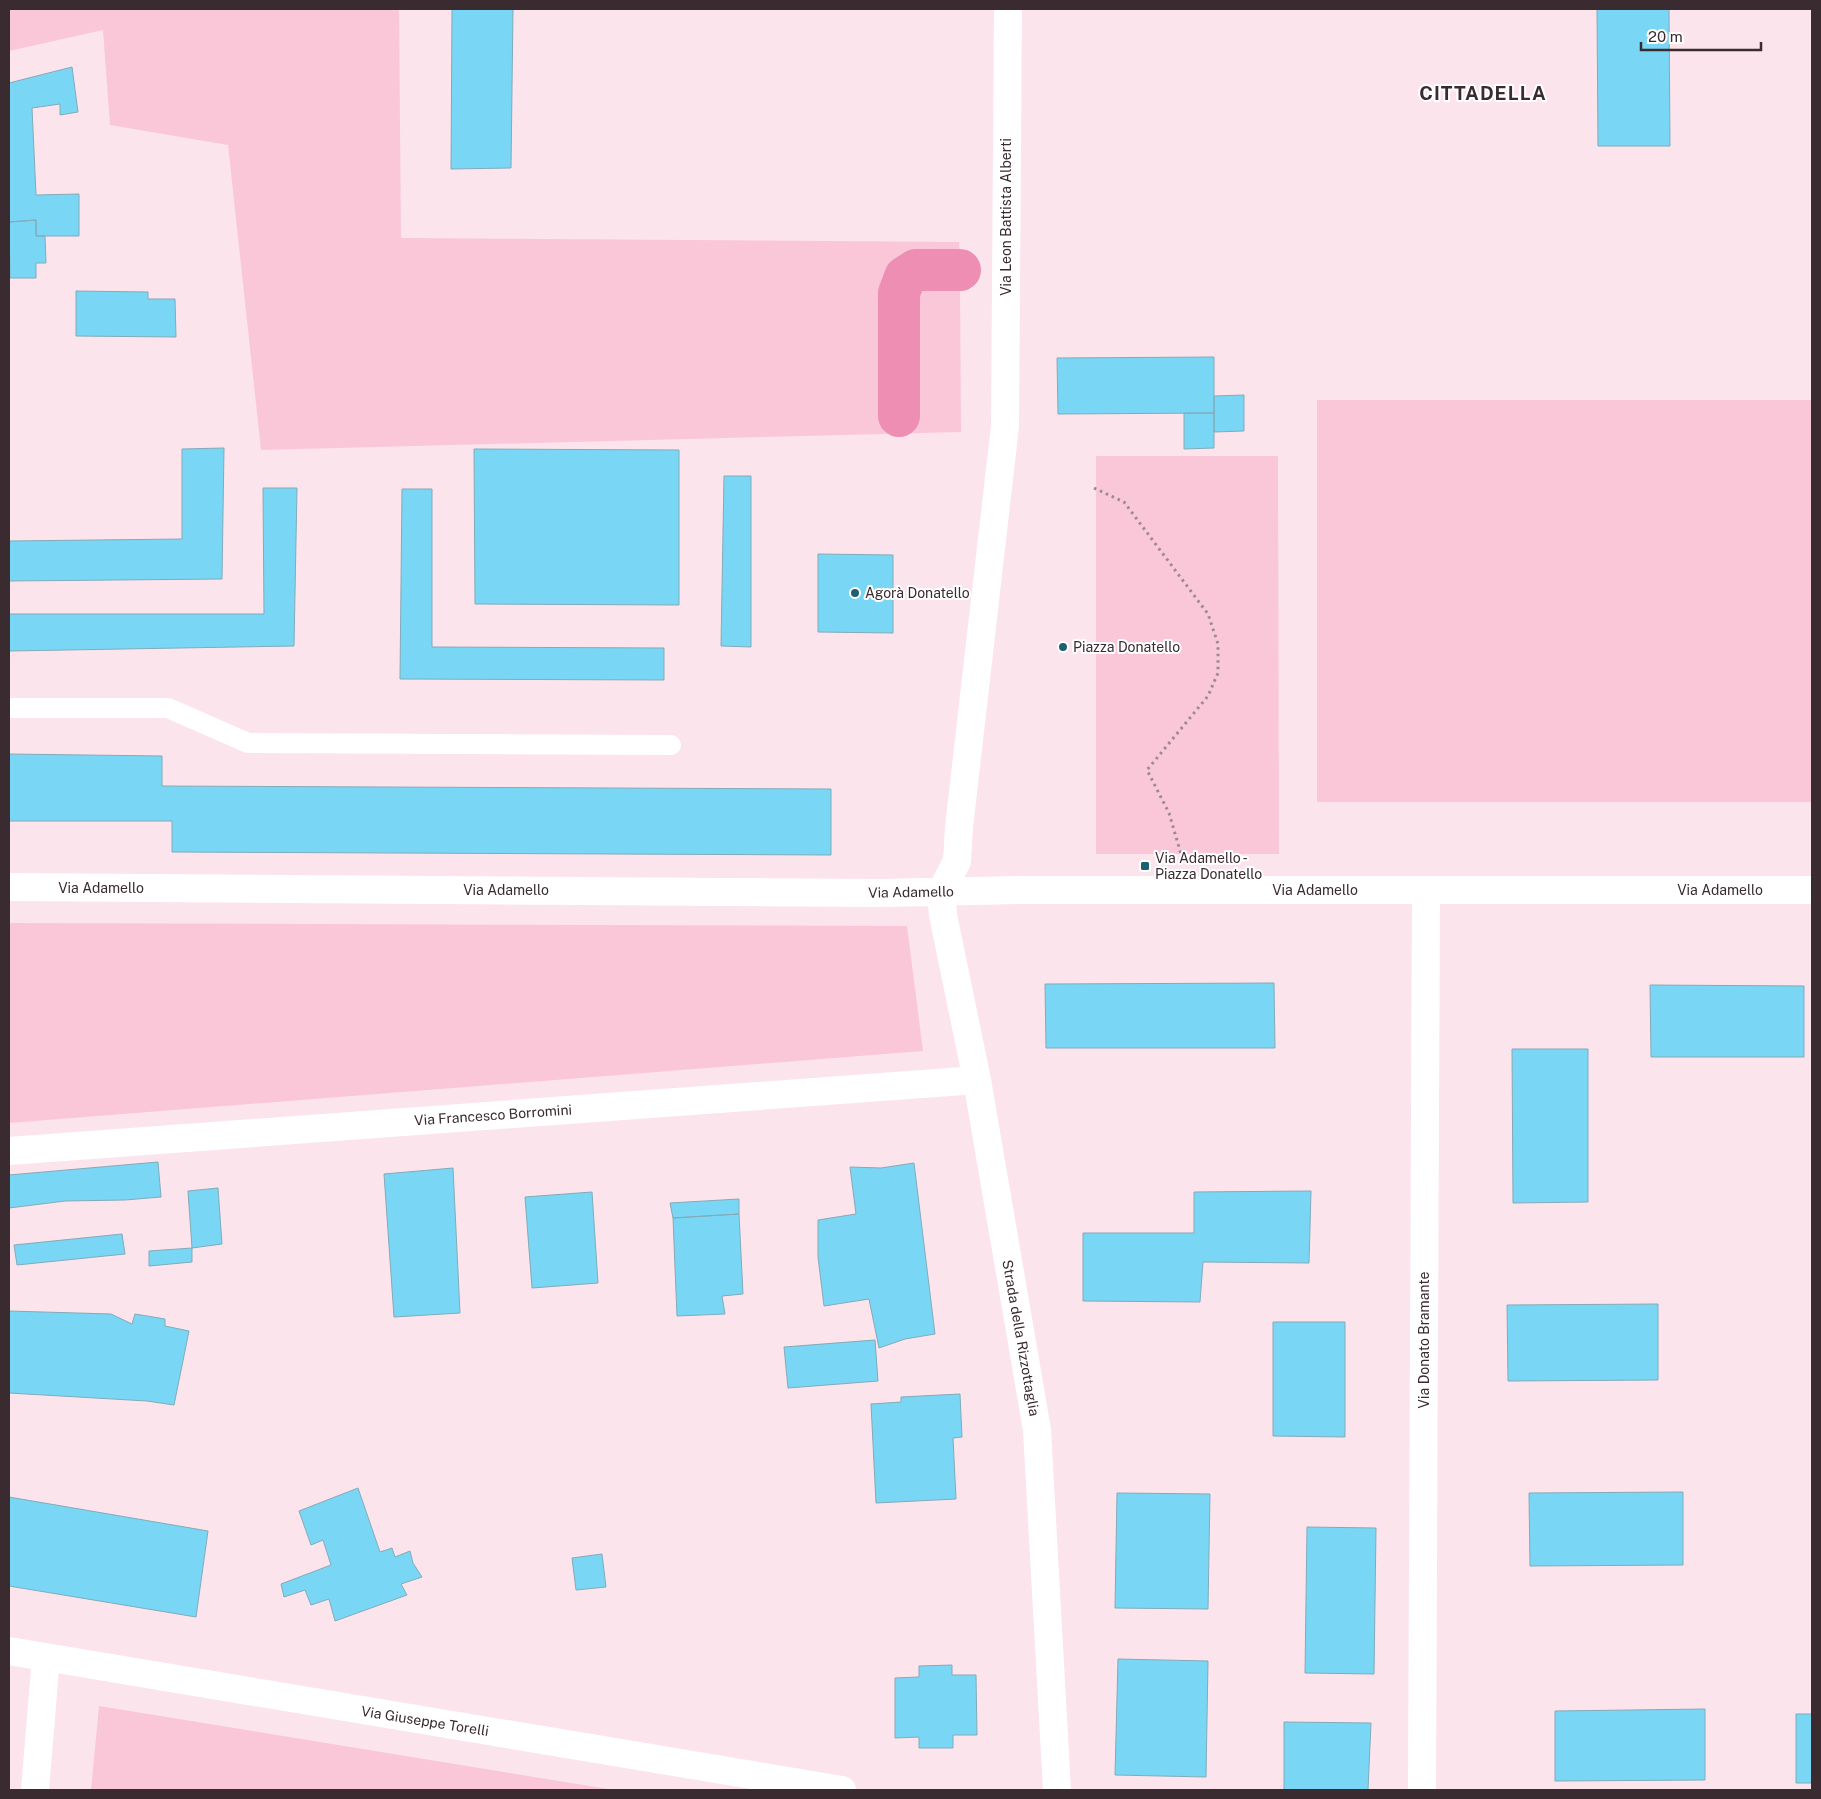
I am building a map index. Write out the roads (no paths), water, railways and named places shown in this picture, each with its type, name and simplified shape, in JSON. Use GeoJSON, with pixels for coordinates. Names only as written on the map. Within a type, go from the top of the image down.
{"type":"FeatureCollection","features":[{"type":"Feature","properties":{"kind":"street","name":"Via Leon Battista Alberti"},"geometry":{"type":"LineString","coordinates":[[941,892],[958,862],[962,807],[1005,426],[1008,9]]}},
{"type":"Feature","properties":{"kind":"street","name":"Via Adamello"},"geometry":{"type":"LineString","coordinates":[[9,887],[941,892],[1022,890],[1812,890]]}},
{"type":"Feature","properties":{"kind":"street","name":"Via Donato Bramante"},"geometry":{"type":"LineString","coordinates":[[1422,1790],[1426,890]]}},
{"type":"Feature","properties":{"kind":"street","name":"Strada della Rizzottaglia"},"geometry":{"type":"LineString","coordinates":[[941,892],[943,915],[977,1080],[1037,1430],[1057,1790]]}},
{"type":"Feature","properties":{"kind":"street","name":"Via Francesco Borromini"},"geometry":{"type":"LineString","coordinates":[[9,1151],[977,1080]]}},
{"type":"Feature","properties":{"kind":"street","name":"Via Giuseppe Torelli"},"geometry":{"type":"LineString","coordinates":[[9,1651],[842,1790]]}},
{"type":"Feature","properties":{"kind":"street"},"geometry":{"type":"LineString","coordinates":[[35,1790],[46,1657]]}},
{"type":"Feature","properties":{"kind":"lane"},"geometry":{"type":"LineString","coordinates":[[9,708],[168,708],[248,743],[670,745]]}},
{"type":"Feature","properties":{"kind":"waterway"},"geometry":{"type":"LineString","coordinates":[[899,416],[899,293],[905,277],[916,270],[960,270]]}},
{"type":"Feature","properties":{"kind":"place","name":"Agorà Donatello"},"geometry":{"type":"Point","coordinates":[855,593]}},
{"type":"Feature","properties":{"kind":"place","name":"Piazza Donatello"},"geometry":{"type":"Point","coordinates":[1063,647]}},
{"type":"Feature","properties":{"kind":"place","name":"Via Adamello - Piazza Donatello"},"geometry":{"type":"Point","coordinates":[1145,866]}},
{"type":"Feature","properties":{"kind":"district","name":"CITTADELLA"},"geometry":{"type":"Point","coordinates":[1483,93]}}]}
